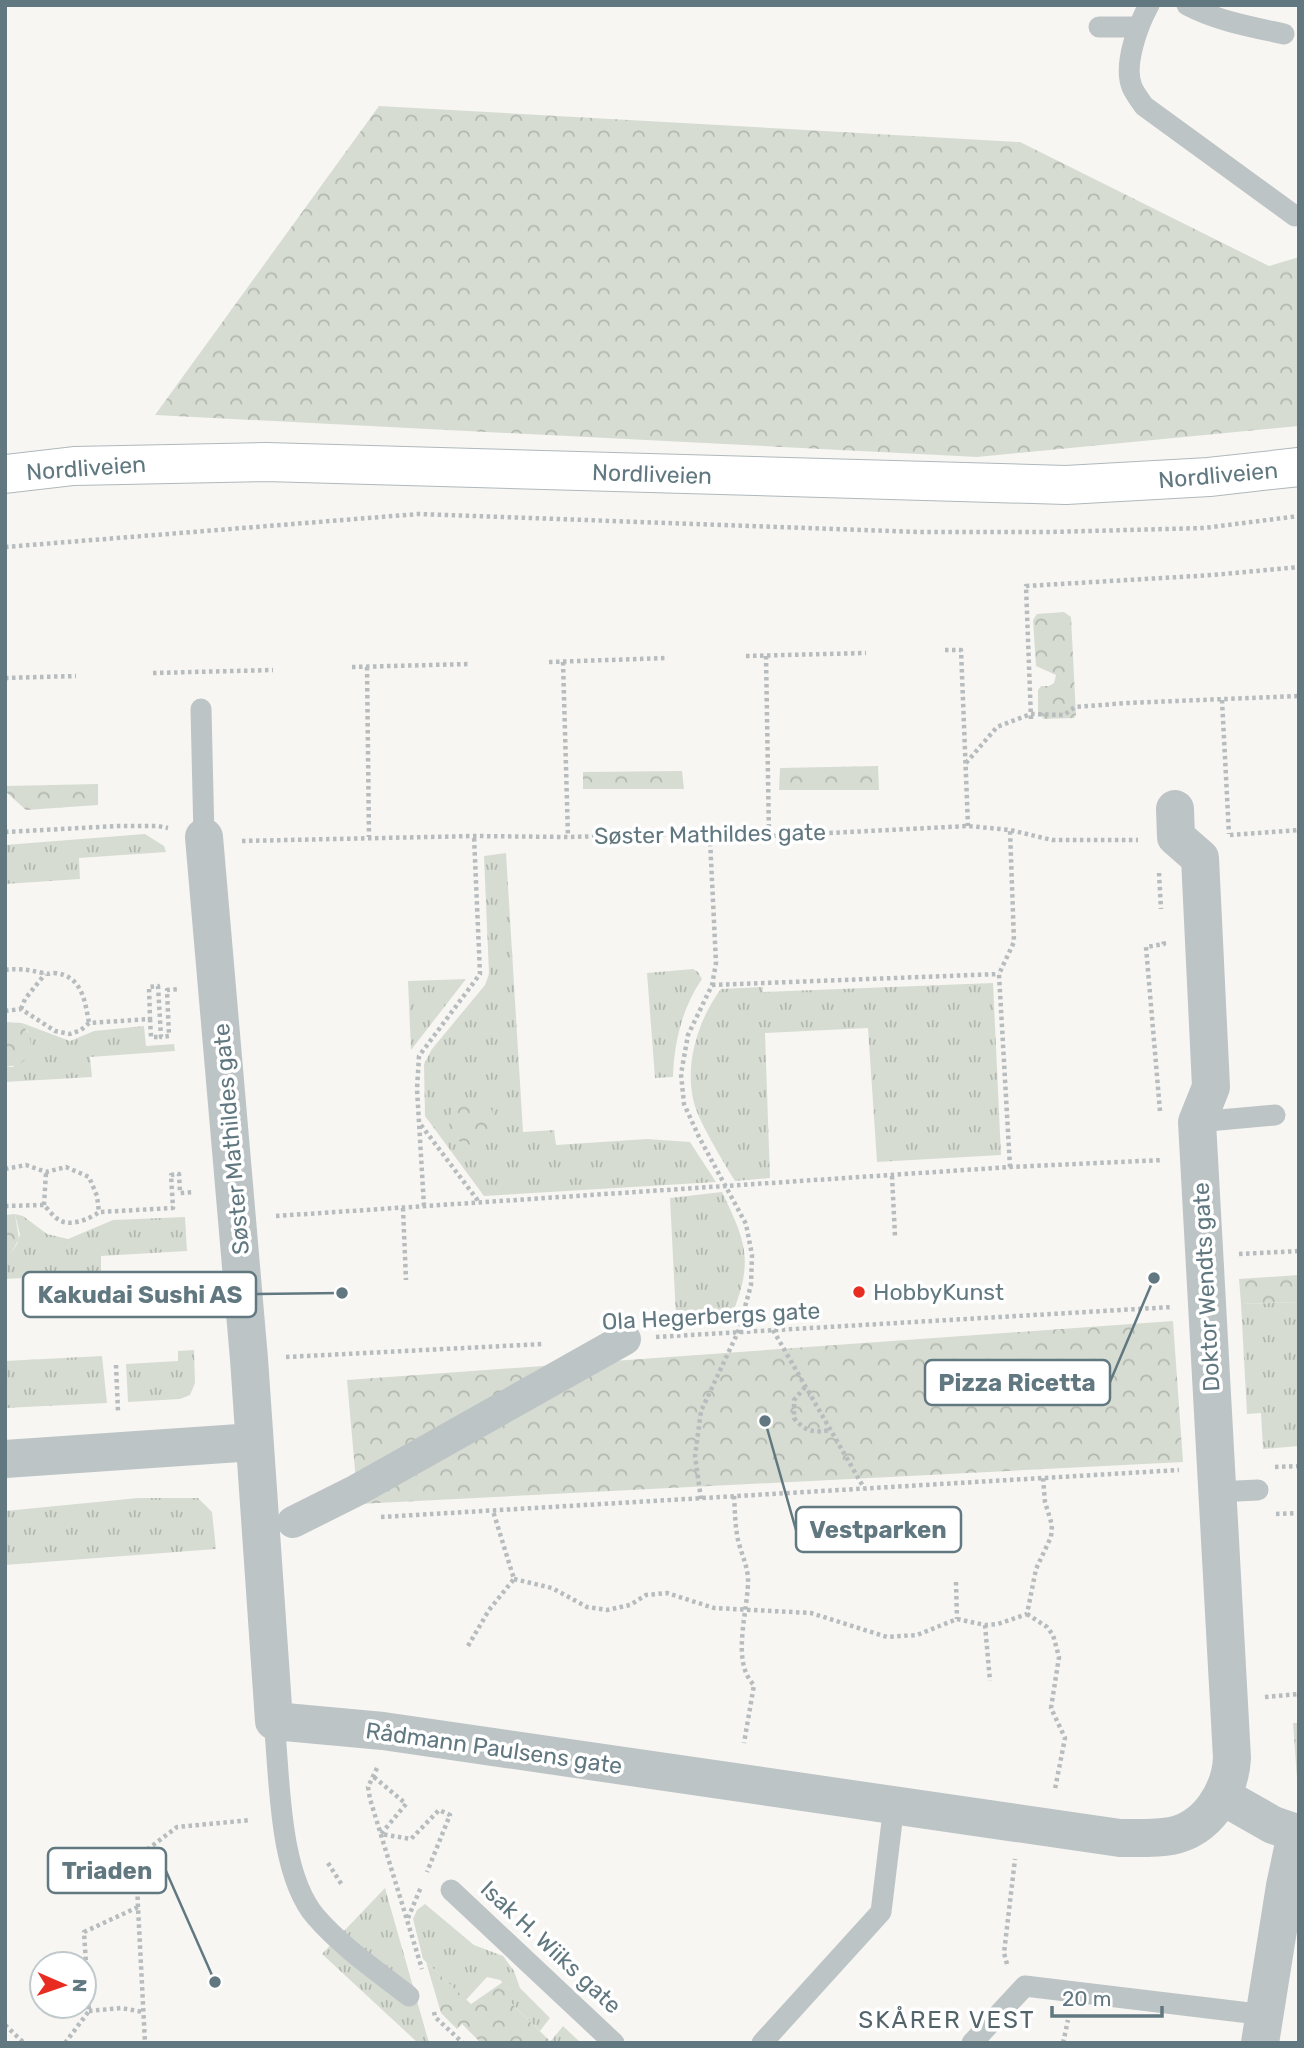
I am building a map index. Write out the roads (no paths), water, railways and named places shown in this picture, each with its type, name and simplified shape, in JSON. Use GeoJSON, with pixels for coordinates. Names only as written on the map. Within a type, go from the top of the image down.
{"type":"FeatureCollection","features":[{"type":"Feature","properties":{"kind":"main road","name":"Nordliveien"},"geometry":{"type":"LineString","coordinates":[[5,474],[74,466],[266,462],[1066,485],[1209,477],[1299,467]]}},
{"type":"Feature","properties":{"kind":"street","name":"Doktor Wendts gate"},"geometry":{"type":"LineString","coordinates":[[1169,828],[1200,858],[1211,1087],[1179,1121],[1204,1257],[1203,1481],[1232,1745],[1226,1787]]}},
{"type":"Feature","properties":{"kind":"street","name":"Søster Mathildes gate"},"geometry":{"type":"LineString","coordinates":[[204,837],[254,1442]]}},
{"type":"Feature","properties":{"kind":"street"},"geometry":{"type":"LineString","coordinates":[[293,1522],[357,1490],[625,1339]]}},
{"type":"Feature","properties":{"kind":"street"},"geometry":{"type":"LineString","coordinates":[[5,1459],[254,1442],[274,1721]]}},
{"type":"Feature","properties":{"kind":"street","name":"Rådmann Paulsens gate"},"geometry":{"type":"LineString","coordinates":[[274,1721],[383,1731],[1120,1838],[1171,1836],[1187,1831],[1209,1816],[1226,1787]]}},
{"type":"Feature","properties":{"kind":"street"},"geometry":{"type":"LineString","coordinates":[[1226,1787],[1273,1825],[1297,1834],[1285,1886],[1263,2029]]}},
{"type":"Feature","properties":{"kind":"lane"},"geometry":{"type":"LineString","coordinates":[[1149,5],[1137,27],[1131,55],[1131,85],[1144,106],[1295,216]]}},
{"type":"Feature","properties":{"kind":"lane"},"geometry":{"type":"LineString","coordinates":[[1187,5],[1236,23],[1284,34]]}},
{"type":"Feature","properties":{"kind":"lane"},"geometry":{"type":"LineString","coordinates":[[1099,27],[1137,27]]}},
{"type":"Feature","properties":{"kind":"lane"},"geometry":{"type":"LineString","coordinates":[[201,709],[204,837]]}},
{"type":"Feature","properties":{"kind":"lane"},"geometry":{"type":"LineString","coordinates":[[1179,1121],[1275,1115]]}},
{"type":"Feature","properties":{"kind":"lane"},"geometry":{"type":"LineString","coordinates":[[195,1303],[243,1299]]}},
{"type":"Feature","properties":{"kind":"lane"},"geometry":{"type":"LineString","coordinates":[[1203,1481],[1258,1490]]}},
{"type":"Feature","properties":{"kind":"lane"},"geometry":{"type":"LineString","coordinates":[[274,1721],[289,1860],[299,1891],[314,1915],[338,1940],[409,1996]]}},
{"type":"Feature","properties":{"kind":"lane"},"geometry":{"type":"LineString","coordinates":[[762,2043],[881,1912],[894,1805]]}},
{"type":"Feature","properties":{"kind":"lane","name":"Isak H. Wiiks gate"},"geometry":{"type":"LineString","coordinates":[[451,1890],[614,2043]]}},
{"type":"Feature","properties":{"kind":"lane"},"geometry":{"type":"LineString","coordinates":[[972,2043],[1025,1986],[1263,2029]]}},
{"type":"Feature","properties":{"kind":"place","name":"Pizza Ricetta"},"geometry":{"type":"Point","coordinates":[1154,1278]}},
{"type":"Feature","properties":{"kind":"place","name":"HobbyKunst"},"geometry":{"type":"Point","coordinates":[859,1292]}},
{"type":"Feature","properties":{"kind":"place","name":"Kakudai Sushi AS"},"geometry":{"type":"Point","coordinates":[342,1293]}},
{"type":"Feature","properties":{"kind":"place","name":"Vestparken"},"geometry":{"type":"Point","coordinates":[765,1421]}},
{"type":"Feature","properties":{"kind":"place","name":"Triaden"},"geometry":{"type":"Point","coordinates":[215,1982]}},
{"type":"Feature","properties":{"kind":"district","name":"SKÅRER VEST"},"geometry":{"type":"Point","coordinates":[947,2020]}}]}
